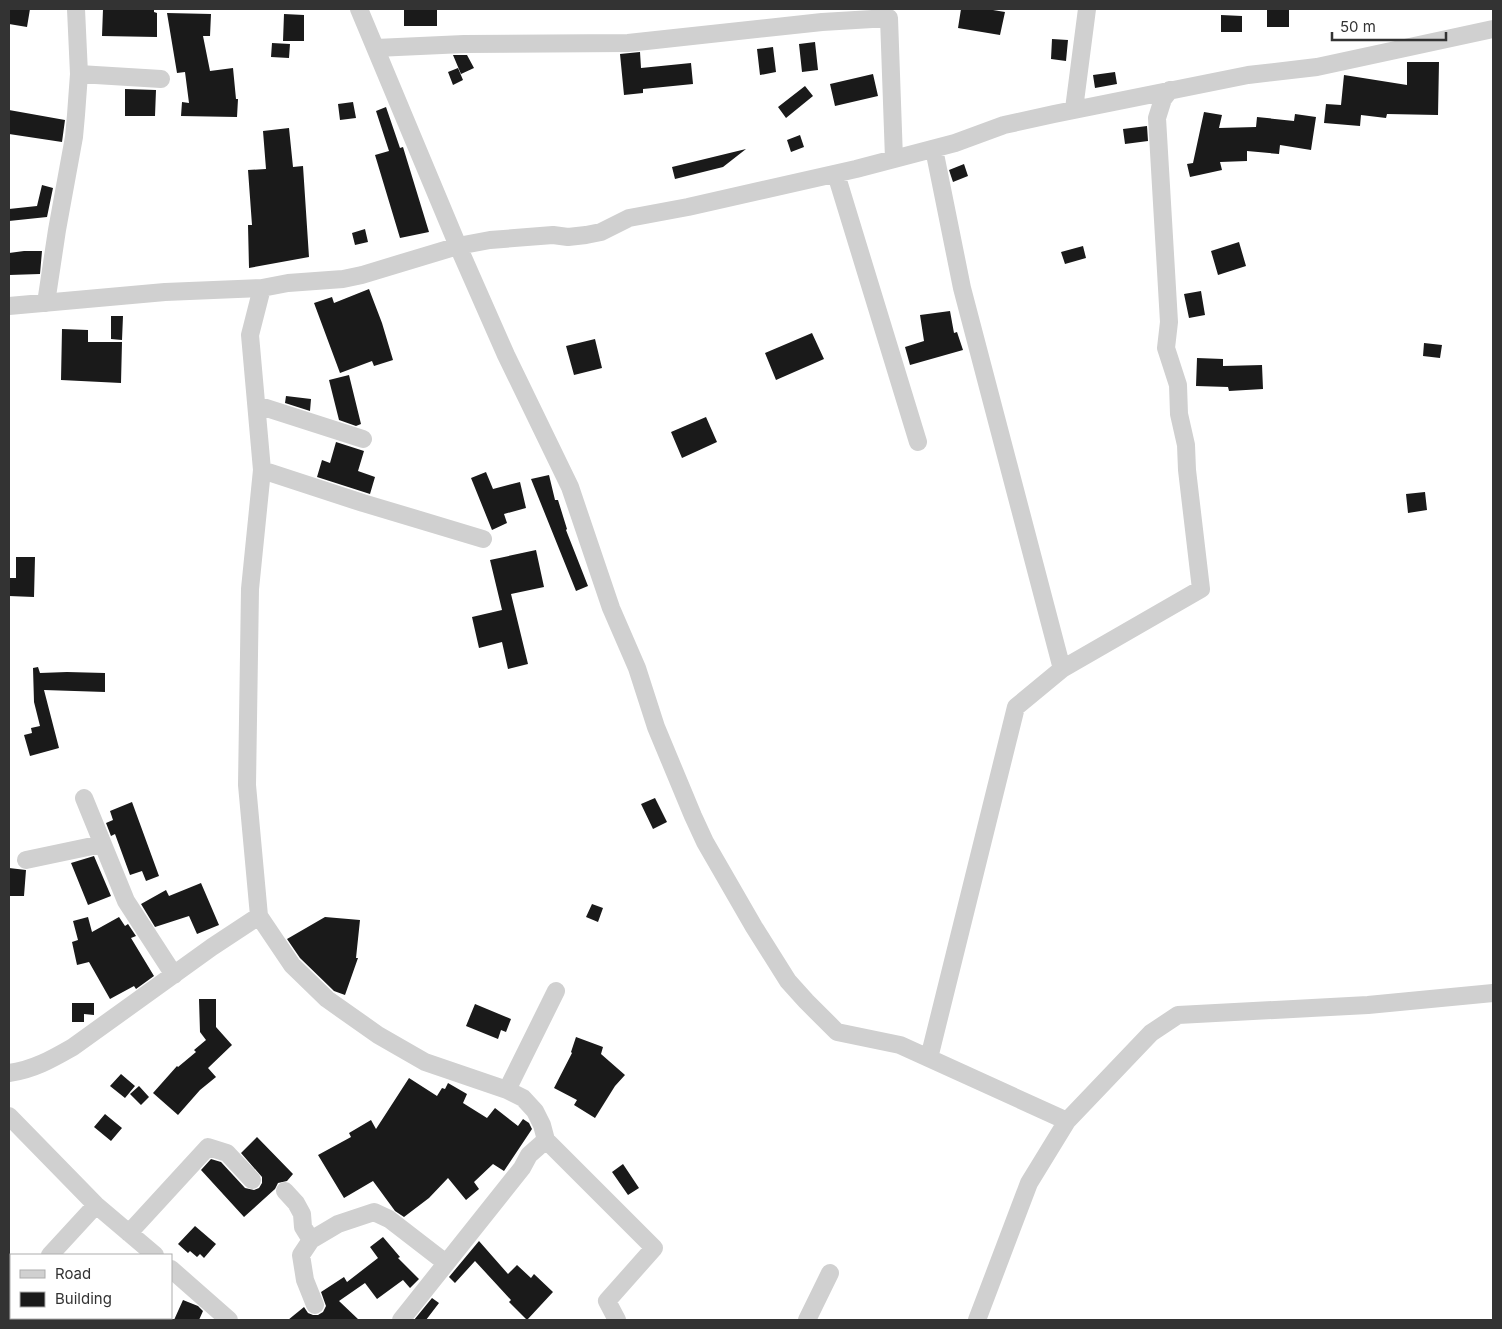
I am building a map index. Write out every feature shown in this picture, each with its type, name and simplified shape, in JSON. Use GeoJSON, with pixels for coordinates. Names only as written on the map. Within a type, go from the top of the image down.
{"type":"FeatureCollection","features":[{"type":"Feature","properties":{"kind":"street"},"geometry":{"type":"LineString","coordinates":[[46,303],[74,137],[79,74],[76,9]]}},
{"type":"Feature","properties":{"kind":"street"},"geometry":{"type":"LineString","coordinates":[[359,9],[458,246],[506,354],[570,486],[611,608],[637,668],[656,727],[705,842],[733,892],[788,981],[837,1032],[900,1044],[1066,1121]]}},
{"type":"Feature","properties":{"kind":"street"},"geometry":{"type":"LineString","coordinates":[[1074,110],[1087,9]]}},
{"type":"Feature","properties":{"kind":"street"},"geometry":{"type":"LineString","coordinates":[[376,48],[464,44],[628,43],[822,22],[889,18],[894,159]]}},
{"type":"Feature","properties":{"kind":"street"},"geometry":{"type":"LineString","coordinates":[[9,306],[165,292],[262,288],[288,283],[343,279],[458,246],[490,240],[553,235],[568,237],[586,235],[601,232],[629,218],[688,207],[836,174],[955,143],[1004,125],[1248,75],[1317,67],[1493,30]]}},
{"type":"Feature","properties":{"kind":"street"},"geometry":{"type":"LineString","coordinates":[[79,74],[160,79]]}},
{"type":"Feature","properties":{"kind":"street"},"geometry":{"type":"LineString","coordinates":[[929,1058],[1016,707],[1062,669],[1202,589],[1187,470],[1186,444],[1179,414],[1178,385],[1166,348],[1169,322],[1157,118],[1163,99],[1170,90]]}},
{"type":"Feature","properties":{"kind":"street"},"geometry":{"type":"LineString","coordinates":[[934,149],[962,288],[1062,669]]}},
{"type":"Feature","properties":{"kind":"street"},"geometry":{"type":"LineString","coordinates":[[836,174],[918,442]]}},
{"type":"Feature","properties":{"kind":"street"},"geometry":{"type":"LineString","coordinates":[[262,288],[250,335],[262,470],[250,588],[247,785],[259,916],[292,965],[327,999],[352,1017],[378,1035],[425,1062],[507,1090],[523,1098],[535,1111],[542,1125],[546,1140],[654,1248],[607,1301],[617,1320]]}},
{"type":"Feature","properties":{"kind":"street"},"geometry":{"type":"LineString","coordinates":[[257,405],[364,439]]}},
{"type":"Feature","properties":{"kind":"street"},"geometry":{"type":"LineString","coordinates":[[262,470],[483,539]]}},
{"type":"Feature","properties":{"kind":"street"},"geometry":{"type":"LineString","coordinates":[[84,798],[126,901],[174,975]]}},
{"type":"Feature","properties":{"kind":"street"},"geometry":{"type":"LineString","coordinates":[[26,860],[102,844]]}},
{"type":"Feature","properties":{"kind":"street"},"geometry":{"type":"LineString","coordinates":[[9,1073],[49,1062],[73,1047],[212,947],[259,916]]}},
{"type":"Feature","properties":{"kind":"street"},"geometry":{"type":"LineString","coordinates":[[507,1090],[556,991]]}},
{"type":"Feature","properties":{"kind":"street"},"geometry":{"type":"LineString","coordinates":[[977,1320],[1029,1183],[1066,1121],[1151,1033],[1178,1015],[1368,1005],[1493,994]]}},
{"type":"Feature","properties":{"kind":"street"},"geometry":{"type":"LineString","coordinates":[[9,1116],[96,1206],[153,1254]]}},
{"type":"Feature","properties":{"kind":"street"},"geometry":{"type":"LineString","coordinates":[[401,1320],[522,1168],[529,1155],[546,1140]]}},
{"type":"Feature","properties":{"kind":"street"},"geometry":{"type":"LineString","coordinates":[[128,1234],[208,1147],[228,1153],[252,1180]]}},
{"type":"Feature","properties":{"kind":"street"},"geometry":{"type":"LineString","coordinates":[[285,1192],[296,1203],[302,1214],[304,1227],[311,1240]]}},
{"type":"Feature","properties":{"kind":"street"},"geometry":{"type":"LineString","coordinates":[[51,1254],[96,1206]]}},
{"type":"Feature","properties":{"kind":"street"},"geometry":{"type":"LineString","coordinates":[[315,1305],[305,1280],[301,1255],[311,1240],[338,1224],[374,1212],[389,1219],[446,1263]]}},
{"type":"Feature","properties":{"kind":"street"},"geometry":{"type":"LineString","coordinates":[[172,1270],[228,1320]]}},
{"type":"Feature","properties":{"kind":"street"},"geometry":{"type":"LineString","coordinates":[[807,1320],[830,1273]]}},
{"type":"Feature","properties":{"kind":"building"},"geometry":{"type":"Polygon","coordinates":[[[9,9],[30,9],[27,27],[9,24],[9,9]]]}},
{"type":"Feature","properties":{"kind":"building"},"geometry":{"type":"Polygon","coordinates":[[[103,9],[154,9],[154,12],[157,13],[157,37],[102,36],[103,9]]]}},
{"type":"Feature","properties":{"kind":"building"},"geometry":{"type":"Polygon","coordinates":[[[404,9],[437,9],[437,26],[404,26],[404,9]]]}},
{"type":"Feature","properties":{"kind":"building"},"geometry":{"type":"Polygon","coordinates":[[[961,9],[987,9],[1005,12],[1000,35],[958,28],[961,9]]]}},
{"type":"Feature","properties":{"kind":"building"},"geometry":{"type":"Polygon","coordinates":[[[1267,9],[1289,9],[1289,27],[1267,27],[1267,9]]]}},
{"type":"Feature","properties":{"kind":"building"},"geometry":{"type":"Polygon","coordinates":[[[167,13],[211,14],[210,36],[203,36],[210,71],[233,68],[236,99],[238,99],[237,117],[181,116],[182,102],[189,103],[185,72],[177,73],[167,13]]]}},
{"type":"Feature","properties":{"kind":"building"},"geometry":{"type":"Polygon","coordinates":[[[284,14],[304,15],[304,41],[283,41],[284,14]]]}},
{"type":"Feature","properties":{"kind":"building"},"geometry":{"type":"Polygon","coordinates":[[[1221,15],[1242,16],[1242,32],[1221,32],[1221,15]]]}},
{"type":"Feature","properties":{"kind":"building"},"geometry":{"type":"Polygon","coordinates":[[[1052,39],[1068,40],[1066,61],[1051,59],[1052,39]]]}},
{"type":"Feature","properties":{"kind":"building"},"geometry":{"type":"Polygon","coordinates":[[[815,42],[818,70],[802,72],[799,44],[815,42]]]}},
{"type":"Feature","properties":{"kind":"building"},"geometry":{"type":"Polygon","coordinates":[[[272,43],[290,44],[289,58],[271,57],[272,43]]]}},
{"type":"Feature","properties":{"kind":"building"},"geometry":{"type":"Polygon","coordinates":[[[773,47],[776,72],[760,75],[757,49],[773,47]]]}},
{"type":"Feature","properties":{"kind":"building"},"geometry":{"type":"Polygon","coordinates":[[[640,52],[641,68],[691,63],[693,84],[643,89],[643,93],[624,95],[620,54],[640,52]]]}},
{"type":"Feature","properties":{"kind":"building"},"geometry":{"type":"Polygon","coordinates":[[[453,55],[467,55],[474,68],[461,74],[453,55]]]}},
{"type":"Feature","properties":{"kind":"building"},"geometry":{"type":"Polygon","coordinates":[[[1407,62],[1439,62],[1438,115],[1387,114],[1386,118],[1361,115],[1360,126],[1324,123],[1326,104],[1341,105],[1344,75],[1407,85],[1407,62]]]}},
{"type":"Feature","properties":{"kind":"building"},"geometry":{"type":"Polygon","coordinates":[[[458,68],[463,80],[453,85],[448,72],[458,68]]]}},
{"type":"Feature","properties":{"kind":"building"},"geometry":{"type":"Polygon","coordinates":[[[1115,72],[1117,84],[1095,88],[1093,75],[1115,72]]]}},
{"type":"Feature","properties":{"kind":"building"},"geometry":{"type":"Polygon","coordinates":[[[873,74],[878,96],[835,106],[830,84],[873,74]]]}},
{"type":"Feature","properties":{"kind":"building"},"geometry":{"type":"Polygon","coordinates":[[[805,86],[813,96],[786,118],[778,107],[805,86]]]}},
{"type":"Feature","properties":{"kind":"building"},"geometry":{"type":"Polygon","coordinates":[[[125,89],[156,90],[155,116],[125,116],[125,89]]]}},
{"type":"Feature","properties":{"kind":"building"},"geometry":{"type":"Polygon","coordinates":[[[353,102],[356,118],[340,120],[338,104],[353,102]]]}},
{"type":"Feature","properties":{"kind":"building"},"geometry":{"type":"Polygon","coordinates":[[[386,107],[400,148],[403,147],[429,232],[400,238],[375,155],[389,151],[376,111],[386,107]]]}},
{"type":"Feature","properties":{"kind":"building"},"geometry":{"type":"Polygon","coordinates":[[[9,110],[65,120],[62,142],[9,134],[9,110]]]}},
{"type":"Feature","properties":{"kind":"building"},"geometry":{"type":"Polygon","coordinates":[[[1204,112],[1222,115],[1219,128],[1256,127],[1257,117],[1294,121],[1295,114],[1316,117],[1311,150],[1280,145],[1279,154],[1247,151],[1247,161],[1220,162],[1222,170],[1190,177],[1187,164],[1193,163],[1204,112]]]}},
{"type":"Feature","properties":{"kind":"building"},"geometry":{"type":"Polygon","coordinates":[[[1147,126],[1148,141],[1125,144],[1123,129],[1147,126]]]}},
{"type":"Feature","properties":{"kind":"building"},"geometry":{"type":"Polygon","coordinates":[[[289,128],[293,167],[303,166],[309,257],[249,268],[248,225],[252,225],[248,170],[266,169],[263,131],[289,128]]]}},
{"type":"Feature","properties":{"kind":"building"},"geometry":{"type":"Polygon","coordinates":[[[800,135],[804,147],[791,152],[787,140],[800,135]]]}},
{"type":"Feature","properties":{"kind":"building"},"geometry":{"type":"Polygon","coordinates":[[[746,149],[723,167],[675,179],[672,167],[746,149]]]}},
{"type":"Feature","properties":{"kind":"building"},"geometry":{"type":"Polygon","coordinates":[[[964,164],[968,176],[953,182],[949,170],[964,164]]]}},
{"type":"Feature","properties":{"kind":"building"},"geometry":{"type":"Polygon","coordinates":[[[42,185],[53,188],[47,217],[9,221],[9,209],[37,206],[42,185]]]}},
{"type":"Feature","properties":{"kind":"building"},"geometry":{"type":"Polygon","coordinates":[[[365,229],[368,242],[355,245],[352,233],[365,229]]]}},
{"type":"Feature","properties":{"kind":"building"},"geometry":{"type":"Polygon","coordinates":[[[1239,242],[1246,266],[1218,275],[1211,251],[1239,242]]]}},
{"type":"Feature","properties":{"kind":"building"},"geometry":{"type":"Polygon","coordinates":[[[1083,246],[1086,258],[1065,264],[1061,252],[1083,246]]]}},
{"type":"Feature","properties":{"kind":"building"},"geometry":{"type":"Polygon","coordinates":[[[42,251],[40,274],[9,275],[9,253],[42,251]]]}},
{"type":"Feature","properties":{"kind":"building"},"geometry":{"type":"Polygon","coordinates":[[[369,289],[393,360],[374,366],[372,361],[340,373],[314,303],[332,297],[334,303],[369,289]]]}},
{"type":"Feature","properties":{"kind":"building"},"geometry":{"type":"Polygon","coordinates":[[[1201,291],[1205,315],[1189,318],[1184,294],[1201,291]]]}},
{"type":"Feature","properties":{"kind":"building"},"geometry":{"type":"Polygon","coordinates":[[[950,311],[954,333],[957,332],[963,350],[910,365],[905,347],[924,341],[920,315],[950,311]]]}},
{"type":"Feature","properties":{"kind":"building"},"geometry":{"type":"Polygon","coordinates":[[[111,316],[123,316],[122,340],[111,339],[111,316]]]}},
{"type":"Feature","properties":{"kind":"building"},"geometry":{"type":"Polygon","coordinates":[[[62,329],[88,330],[88,342],[122,342],[121,383],[61,380],[62,329]]]}},
{"type":"Feature","properties":{"kind":"building"},"geometry":{"type":"Polygon","coordinates":[[[812,333],[824,359],[776,380],[765,353],[812,333]]]}},
{"type":"Feature","properties":{"kind":"building"},"geometry":{"type":"Polygon","coordinates":[[[595,339],[602,368],[574,375],[566,346],[595,339]]]}},
{"type":"Feature","properties":{"kind":"building"},"geometry":{"type":"Polygon","coordinates":[[[1424,343],[1442,345],[1440,358],[1423,356],[1424,343]]]}},
{"type":"Feature","properties":{"kind":"building"},"geometry":{"type":"Polygon","coordinates":[[[1197,358],[1223,359],[1223,366],[1262,365],[1263,389],[1229,391],[1228,387],[1196,386],[1197,358]]]}},
{"type":"Feature","properties":{"kind":"building"},"geometry":{"type":"Polygon","coordinates":[[[349,375],[361,424],[356,426],[339,420],[329,380],[349,375]]]}},
{"type":"Feature","properties":{"kind":"building"},"geometry":{"type":"Polygon","coordinates":[[[286,396],[311,399],[310,411],[285,403],[286,396]]]}},
{"type":"Feature","properties":{"kind":"building"},"geometry":{"type":"Polygon","coordinates":[[[706,417],[717,442],[682,458],[671,432],[706,417]]]}},
{"type":"Feature","properties":{"kind":"building"},"geometry":{"type":"Polygon","coordinates":[[[336,442],[364,451],[358,471],[375,477],[370,494],[317,477],[322,460],[330,463],[336,442]]]}},
{"type":"Feature","properties":{"kind":"building"},"geometry":{"type":"Polygon","coordinates":[[[486,472],[493,489],[520,482],[526,508],[504,514],[507,523],[492,530],[471,478],[486,472]]]}},
{"type":"Feature","properties":{"kind":"building"},"geometry":{"type":"Polygon","coordinates":[[[549,475],[555,500],[558,500],[566,530],[588,586],[576,591],[531,479],[549,475]]]}},
{"type":"Feature","properties":{"kind":"building"},"geometry":{"type":"Polygon","coordinates":[[[1425,492],[1427,510],[1408,513],[1406,494],[1425,492]]]}},
{"type":"Feature","properties":{"kind":"building"},"geometry":{"type":"Polygon","coordinates":[[[536,550],[544,587],[511,594],[528,664],[508,669],[502,642],[479,648],[472,617],[502,610],[490,560],[536,550]]]}},
{"type":"Feature","properties":{"kind":"building"},"geometry":{"type":"Polygon","coordinates":[[[16,557],[35,557],[34,597],[9,596],[9,578],[16,578],[16,557]]]}},
{"type":"Feature","properties":{"kind":"building"},"geometry":{"type":"Polygon","coordinates":[[[38,667],[40,673],[105,673],[105,692],[44,690],[59,748],[30,756],[24,735],[32,733],[31,728],[40,726],[34,702],[33,668],[38,667]]]}},
{"type":"Feature","properties":{"kind":"building"},"geometry":{"type":"Polygon","coordinates":[[[655,798],[667,822],[653,829],[641,804],[655,798]]]}},
{"type":"Feature","properties":{"kind":"building"},"geometry":{"type":"Polygon","coordinates":[[[132,802],[159,876],[146,881],[142,871],[130,875],[115,834],[111,836],[106,823],[113,820],[110,811],[132,802]]]}},
{"type":"Feature","properties":{"kind":"building"},"geometry":{"type":"Polygon","coordinates":[[[94,856],[111,896],[88,905],[71,863],[94,856]]]}},
{"type":"Feature","properties":{"kind":"building"},"geometry":{"type":"Polygon","coordinates":[[[9,868],[26,870],[24,896],[9,896],[9,868]]]}},
{"type":"Feature","properties":{"kind":"building"},"geometry":{"type":"Polygon","coordinates":[[[201,883],[219,925],[197,934],[189,916],[155,927],[141,904],[166,890],[169,896],[201,883]]]}},
{"type":"Feature","properties":{"kind":"building"},"geometry":{"type":"Polygon","coordinates":[[[592,904],[603,908],[598,922],[586,917],[592,904]]]}},
{"type":"Feature","properties":{"kind":"building"},"geometry":{"type":"Polygon","coordinates":[[[88,917],[92,932],[119,917],[125,926],[128,924],[136,936],[131,938],[154,976],[136,989],[134,986],[110,999],[89,962],[77,965],[72,942],[78,940],[73,921],[88,917]]]}},
{"type":"Feature","properties":{"kind":"building"},"geometry":{"type":"Polygon","coordinates":[[[325,917],[360,920],[356,958],[358,958],[345,995],[334,991],[300,958],[287,939],[325,917]]]}},
{"type":"Feature","properties":{"kind":"building"},"geometry":{"type":"Polygon","coordinates":[[[199,999],[216,999],[216,1027],[232,1045],[208,1068],[216,1077],[200,1090],[178,1115],[153,1093],[177,1066],[196,1052],[194,1050],[206,1040],[200,1032],[199,999]]]}},
{"type":"Feature","properties":{"kind":"building"},"geometry":{"type":"Polygon","coordinates":[[[72,1003],[94,1003],[94,1015],[84,1014],[84,1022],[72,1022],[72,1003]]]}},
{"type":"Feature","properties":{"kind":"building"},"geometry":{"type":"Polygon","coordinates":[[[475,1004],[511,1019],[506,1032],[501,1030],[498,1039],[466,1026],[475,1004]]]}},
{"type":"Feature","properties":{"kind":"building"},"geometry":{"type":"Polygon","coordinates":[[[576,1037],[603,1047],[601,1054],[625,1075],[615,1086],[595,1118],[574,1105],[577,1100],[554,1088],[572,1053],[576,1037]]]}},
{"type":"Feature","properties":{"kind":"building"},"geometry":{"type":"Polygon","coordinates":[[[121,1074],[135,1086],[125,1098],[110,1086],[121,1074]]]}},
{"type":"Feature","properties":{"kind":"building"},"geometry":{"type":"Polygon","coordinates":[[[409,1078],[437,1096],[442,1088],[445,1089],[448,1083],[467,1094],[463,1103],[487,1118],[495,1108],[518,1126],[523,1119],[529,1123],[532,1129],[504,1171],[493,1164],[474,1182],[479,1189],[466,1200],[448,1178],[429,1198],[404,1217],[395,1211],[373,1181],[344,1198],[318,1155],[351,1137],[349,1133],[371,1120],[376,1129],[409,1078]]]}},
{"type":"Feature","properties":{"kind":"building"},"geometry":{"type":"Polygon","coordinates":[[[139,1086],[149,1097],[141,1105],[130,1094],[139,1086]]]}},
{"type":"Feature","properties":{"kind":"building"},"geometry":{"type":"Polygon","coordinates":[[[105,1114],[122,1128],[111,1141],[94,1127],[105,1114]]]}},
{"type":"Feature","properties":{"kind":"building"},"geometry":{"type":"Polygon","coordinates":[[[257,1137],[293,1174],[287,1181],[278,1183],[275,1189],[244,1217],[201,1170],[211,1159],[221,1162],[245,1188],[254,1190],[259,1188],[262,1183],[262,1177],[241,1153],[257,1137]]]}},
{"type":"Feature","properties":{"kind":"building"},"geometry":{"type":"Polygon","coordinates":[[[623,1164],[639,1188],[628,1195],[612,1172],[623,1164]]]}},
{"type":"Feature","properties":{"kind":"building"},"geometry":{"type":"Polygon","coordinates":[[[195,1226],[216,1244],[204,1258],[200,1254],[197,1257],[190,1251],[188,1253],[178,1244],[195,1226]]]}},
{"type":"Feature","properties":{"kind":"building"},"geometry":{"type":"Polygon","coordinates":[[[383,1237],[400,1257],[398,1258],[419,1279],[410,1288],[403,1280],[377,1299],[365,1283],[339,1301],[359,1320],[288,1320],[304,1307],[308,1313],[313,1315],[323,1312],[326,1306],[321,1292],[344,1277],[347,1282],[378,1258],[370,1247],[383,1237]]]}},
{"type":"Feature","properties":{"kind":"building"},"geometry":{"type":"Polygon","coordinates":[[[479,1241],[508,1274],[517,1265],[531,1278],[534,1274],[553,1292],[527,1320],[509,1302],[511,1300],[475,1261],[455,1283],[449,1277],[479,1241]]]}},
{"type":"Feature","properties":{"kind":"building"},"geometry":{"type":"Polygon","coordinates":[[[432,1298],[439,1303],[426,1320],[414,1320],[432,1298]]]}},
{"type":"Feature","properties":{"kind":"building"},"geometry":{"type":"Polygon","coordinates":[[[183,1300],[198,1306],[203,1311],[199,1320],[174,1320],[183,1300]]]}}]}
